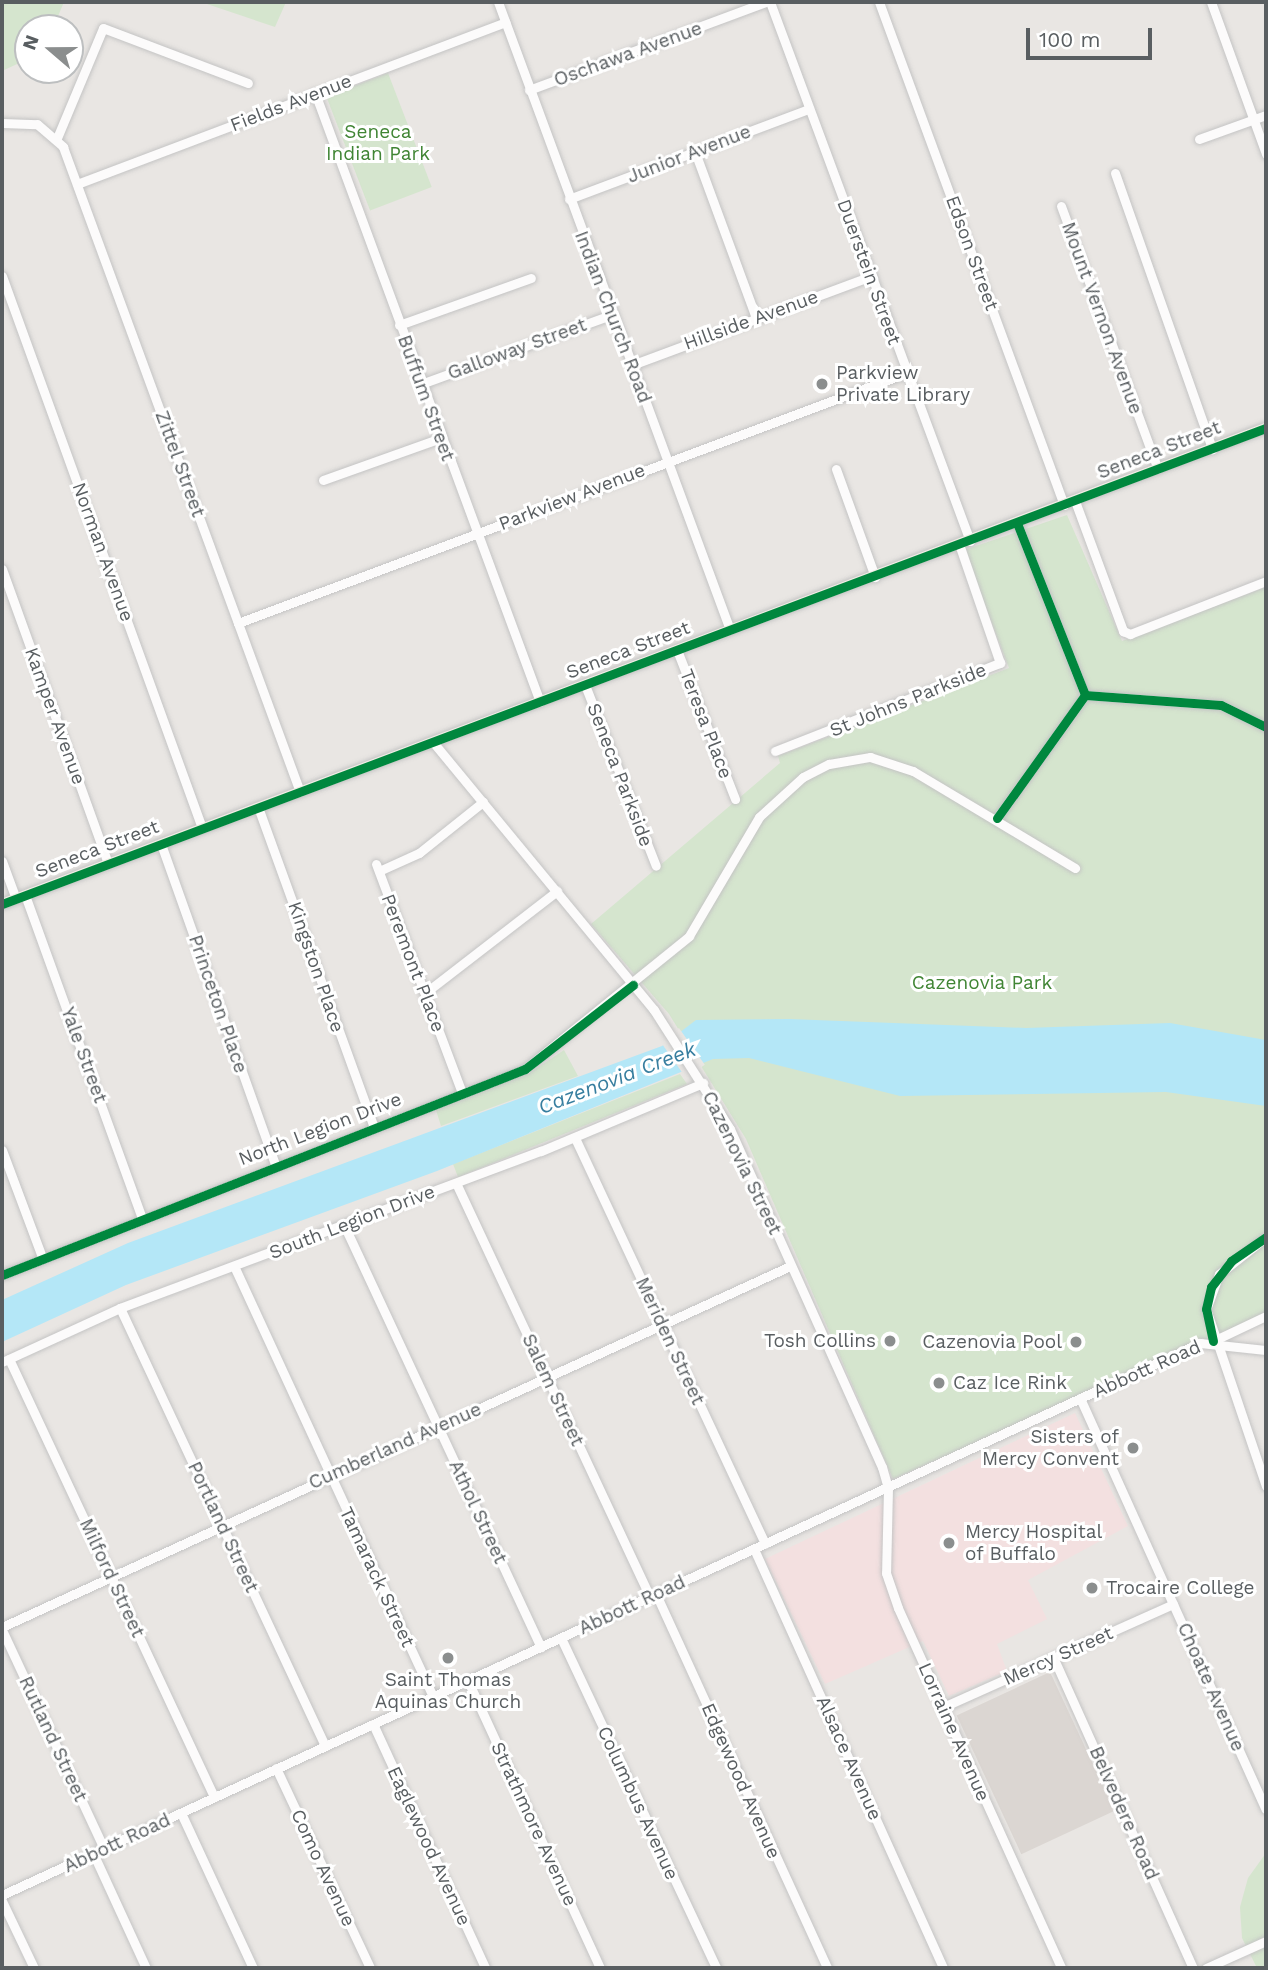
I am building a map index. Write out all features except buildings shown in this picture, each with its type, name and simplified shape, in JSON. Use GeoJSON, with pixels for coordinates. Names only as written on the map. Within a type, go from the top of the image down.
{"type":"FeatureCollection","features":[{"type":"Feature","properties":{"kind":"main road","name":"Seneca Street"},"geometry":{"type":"LineString","coordinates":[[2,904],[1266,428]]}},
{"type":"Feature","properties":{"kind":"street","name":"Indian Church Road"},"geometry":{"type":"LineString","coordinates":[[498,2],[730,630]]}},
{"type":"Feature","properties":{"kind":"street","name":"Oschawa Avenue"},"geometry":{"type":"LineString","coordinates":[[529,90],[768,2]]}},
{"type":"Feature","properties":{"kind":"street","name":"Duerstein Street"},"geometry":{"type":"LineString","coordinates":[[768,2],[871,276],[964,543]]}},
{"type":"Feature","properties":{"kind":"street","name":"Edson Street"},"geometry":{"type":"LineString","coordinates":[[878,2],[1069,503],[1122,631],[1130,634],[1266,582]]}},
{"type":"Feature","properties":{"kind":"street"},"geometry":{"type":"LineString","coordinates":[[1211,2],[1266,154]]}},
{"type":"Feature","properties":{"kind":"street","name":"Fields Avenue"},"geometry":{"type":"LineString","coordinates":[[77,184],[505,22]]}},
{"type":"Feature","properties":{"kind":"street"},"geometry":{"type":"LineString","coordinates":[[2,123],[37,124],[57,138],[103,28],[248,83]]}},
{"type":"Feature","properties":{"kind":"street","name":"Buffum Street"},"geometry":{"type":"LineString","coordinates":[[315,93],[475,534],[540,702]]}},
{"type":"Feature","properties":{"kind":"street","name":"Junior Avenue"},"geometry":{"type":"LineString","coordinates":[[569,199],[809,109]]}},
{"type":"Feature","properties":{"kind":"street"},"geometry":{"type":"LineString","coordinates":[[1199,139],[1266,115]]}},
{"type":"Feature","properties":{"kind":"street","name":"Zittel Street"},"geometry":{"type":"LineString","coordinates":[[57,138],[77,184],[300,792]]}},
{"type":"Feature","properties":{"kind":"street"},"geometry":{"type":"LineString","coordinates":[[695,152],[756,318]]}},
{"type":"Feature","properties":{"kind":"street"},"geometry":{"type":"LineString","coordinates":[[1115,173],[1212,449]]}},
{"type":"Feature","properties":{"kind":"street","name":"Mount Vernon Avenue"},"geometry":{"type":"LineString","coordinates":[[1061,206],[1158,469]]}},
{"type":"Feature","properties":{"kind":"street","name":"Norman Avenue"},"geometry":{"type":"LineString","coordinates":[[2,276],[202,828]]}},
{"type":"Feature","properties":{"kind":"street","name":"Hillside Avenue"},"geometry":{"type":"LineString","coordinates":[[632,365],[871,276]]}},
{"type":"Feature","properties":{"kind":"street"},"geometry":{"type":"LineString","coordinates":[[399,325],[531,278]]}},
{"type":"Feature","properties":{"kind":"street","name":"Galloway Street"},"geometry":{"type":"LineString","coordinates":[[421,384],[613,314]]}},
{"type":"Feature","properties":{"kind":"street","name":"Parkview Avenue"},"geometry":{"type":"LineString","coordinates":[[238,623],[906,373]]}},
{"type":"Feature","properties":{"kind":"street"},"geometry":{"type":"LineString","coordinates":[[323,480],[440,438]]}},
{"type":"Feature","properties":{"kind":"street"},"geometry":{"type":"LineString","coordinates":[[836,469],[875,577]]}},
{"type":"Feature","properties":{"kind":"street"},"geometry":{"type":"LineString","coordinates":[[1017,523],[1085,695]]}},
{"type":"Feature","properties":{"kind":"street","name":"St Johns Parkside"},"geometry":{"type":"LineString","coordinates":[[775,751],[1000,663],[964,543]]}},
{"type":"Feature","properties":{"kind":"street","name":"Kamper Avenue"},"geometry":{"type":"LineString","coordinates":[[2,569],[108,864]]}},
{"type":"Feature","properties":{"kind":"street","name":"Teresa Place"},"geometry":{"type":"LineString","coordinates":[[677,650],[735,799]]}},
{"type":"Feature","properties":{"kind":"street","name":"Seneca Parkside"},"geometry":{"type":"LineString","coordinates":[[585,685],[656,866]]}},
{"type":"Feature","properties":{"kind":"street"},"geometry":{"type":"LineString","coordinates":[[1085,695],[1221,705],[1266,727]]}},
{"type":"Feature","properties":{"kind":"street"},"geometry":{"type":"LineString","coordinates":[[997,818],[1085,695]]}},
{"type":"Feature","properties":{"kind":"street","name":"Cazenovia Street"},"geometry":{"type":"LineString","coordinates":[[433,742],[634,985],[703,1083],[790,1266],[888,1488]]}},
{"type":"Feature","properties":{"kind":"street","name":"North Legion Drive"},"geometry":{"type":"LineString","coordinates":[[2,1275],[141,1215],[525,1069],[634,985],[700,922],[760,817],[803,777],[828,764],[883,759],[997,818],[1075,868]]}},
{"type":"Feature","properties":{"kind":"street","name":"Peremont Place"},"geometry":{"type":"LineString","coordinates":[[463,1093],[378,867],[419,853],[483,802]]}},
{"type":"Feature","properties":{"kind":"street","name":"Kingston Place"},"geometry":{"type":"LineString","coordinates":[[258,807],[374,1127]]}},
{"type":"Feature","properties":{"kind":"street","name":"Princeton Place"},"geometry":{"type":"LineString","coordinates":[[160,844],[275,1165]]}},
{"type":"Feature","properties":{"kind":"street","name":"Yale Street"},"geometry":{"type":"LineString","coordinates":[[2,861],[20,897],[141,1215]]}},
{"type":"Feature","properties":{"kind":"street"},"geometry":{"type":"LineString","coordinates":[[425,993],[557,891]]}},
{"type":"Feature","properties":{"kind":"street","name":"South Legion Drive"},"geometry":{"type":"LineString","coordinates":[[6,1361],[120,1308],[575,1138],[703,1083]]}},
{"type":"Feature","properties":{"kind":"street","name":"Meriden Street"},"geometry":{"type":"LineString","coordinates":[[575,1138],[765,1544]]}},
{"type":"Feature","properties":{"kind":"street"},"geometry":{"type":"LineString","coordinates":[[2,1150],[42,1257]]}},
{"type":"Feature","properties":{"kind":"street","name":"Salem Street"},"geometry":{"type":"LineString","coordinates":[[456,1183],[653,1596]]}},
{"type":"Feature","properties":{"kind":"street","name":"Athol Street"},"geometry":{"type":"LineString","coordinates":[[344,1225],[541,1647]]}},
{"type":"Feature","properties":{"kind":"street"},"geometry":{"type":"LineString","coordinates":[[1266,1237],[1231,1261],[1211,1287],[1206,1309],[1213,1340],[1266,1486]]}},
{"type":"Feature","properties":{"kind":"street","name":"Tamarack Street"},"geometry":{"type":"LineString","coordinates":[[234,1266],[433,1697]]}},
{"type":"Feature","properties":{"kind":"street","name":"Cumberland Avenue"},"geometry":{"type":"LineString","coordinates":[[2,1629],[330,1475],[790,1266]]}},
{"type":"Feature","properties":{"kind":"street","name":"Portland Street"},"geometry":{"type":"LineString","coordinates":[[120,1308],[325,1746]]}},
{"type":"Feature","properties":{"kind":"street"},"geometry":{"type":"LineString","coordinates":[[1213,1340],[1266,1316]]}},
{"type":"Feature","properties":{"kind":"street","name":"Abbott Road"},"geometry":{"type":"LineString","coordinates":[[2,1898],[276,1768],[1080,1398],[1213,1340],[1266,1350]]}},
{"type":"Feature","properties":{"kind":"street","name":"Milford Street"},"geometry":{"type":"LineString","coordinates":[[6,1361],[111,1576],[214,1797]]}},
{"type":"Feature","properties":{"kind":"street","name":"Choate Avenue"},"geometry":{"type":"LineString","coordinates":[[1080,1398],[1266,1809]]}},
{"type":"Feature","properties":{"kind":"street","name":"Lorraine Avenue"},"geometry":{"type":"LineString","coordinates":[[888,1488],[888,1582],[1061,1968]]}},
{"type":"Feature","properties":{"kind":"street","name":"Alsace Avenue"},"geometry":{"type":"LineString","coordinates":[[754,1549],[943,1968]]}},
{"type":"Feature","properties":{"kind":"street","name":"Edgewood Avenue"},"geometry":{"type":"LineString","coordinates":[[653,1596],[827,1968]]}},
{"type":"Feature","properties":{"kind":"street","name":"Mercy Street"},"geometry":{"type":"LineString","coordinates":[[943,1707],[1173,1604]]}},
{"type":"Feature","properties":{"kind":"street","name":"Rutland Street"},"geometry":{"type":"LineString","coordinates":[[2,1629],[104,1849]]}},
{"type":"Feature","properties":{"kind":"street","name":"Columbus Avenue"},"geometry":{"type":"LineString","coordinates":[[561,1638],[716,1968]]}},
{"type":"Feature","properties":{"kind":"street","name":"Belvedere Road"},"geometry":{"type":"LineString","coordinates":[[1054,1659],[1193,1968]]}},
{"type":"Feature","properties":{"kind":"street","name":"Strathmore Avenue"},"geometry":{"type":"LineString","coordinates":[[468,1681],[600,1968]]}},
{"type":"Feature","properties":{"kind":"street","name":"Eaglewood Avenue"},"geometry":{"type":"LineString","coordinates":[[373,1724],[485,1968]]}},
{"type":"Feature","properties":{"kind":"street","name":"Como Avenue"},"geometry":{"type":"LineString","coordinates":[[276,1768],[370,1968]]}},
{"type":"Feature","properties":{"kind":"street"},"geometry":{"type":"LineString","coordinates":[[181,1813],[253,1968]]}},
{"type":"Feature","properties":{"kind":"street"},"geometry":{"type":"LineString","coordinates":[[93,1853],[146,1968]]}},
{"type":"Feature","properties":{"kind":"street"},"geometry":{"type":"LineString","coordinates":[[2,1898],[34,1968]]}},
{"type":"Feature","properties":{"kind":"street"},"geometry":{"type":"LineString","coordinates":[[1206,1968],[1266,1941]]}},
{"type":"Feature","properties":{"kind":"shaded area","name":"Mercy Hospital of Buffalo"},"geometry":{"type":"Polygon","coordinates":[[[1075,1413],[1128,1526],[1028,1580],[1047,1619],[997,1644],[1007,1671],[949,1696],[923,1641],[825,1684],[765,1559],[1075,1413]]]}},
{"type":"Feature","properties":{"kind":"shaded area"},"geometry":{"type":"Polygon","coordinates":[[[1050,1672],[1115,1811],[1021,1854],[957,1716],[1050,1672]]]}},
{"type":"Feature","properties":{"kind":"green space"},"geometry":{"type":"Polygon","coordinates":[[[2,2],[64,2],[59,14],[14,14],[14,65],[2,71],[2,2]]]}},
{"type":"Feature","properties":{"kind":"green space"},"geometry":{"type":"Polygon","coordinates":[[[201,2],[286,2],[275,27],[201,2]]]}},
{"type":"Feature","properties":{"kind":"green space","name":"Seneca Indian Park"},"geometry":{"type":"Polygon","coordinates":[[[388,73],[432,187],[370,211],[326,97],[388,73]]]}},
{"type":"Feature","properties":{"kind":"green space","name":"Cazenovia Park"},"geometry":{"type":"Polygon","coordinates":[[[1067,515],[1122,641],[1266,587],[1266,1314],[893,1479],[746,1139],[669,1014],[591,924],[780,763],[778,756],[1009,668],[964,550],[1067,515]]]}},
{"type":"Feature","properties":{"kind":"green space"},"geometry":{"type":"Polygon","coordinates":[[[564,1050],[578,1076],[441,1126],[435,1107],[528,1074],[564,1050]]]}},
{"type":"Feature","properties":{"kind":"green space"},"geometry":{"type":"Polygon","coordinates":[[[680,1074],[687,1084],[458,1177],[453,1164],[680,1074]]]}},
{"type":"Feature","properties":{"kind":"green space"},"geometry":{"type":"Polygon","coordinates":[[[1266,1853],[1266,1968],[1257,1968],[1242,1938],[1240,1907],[1248,1878],[1266,1853]]]}},
{"type":"Feature","properties":{"kind":"water","name":"Cazenovia Creek"},"geometry":{"type":"Polygon","coordinates":[[[789,1019],[1026,1028],[1170,1023],[1266,1040],[1266,1106],[1166,1092],[900,1096],[749,1058],[713,1059],[437,1171],[126,1285],[2,1342],[2,1300],[128,1243],[662,1046],[696,1020],[789,1019]]]}},
{"type":"Feature","properties":{"kind":"pier"},"geometry":{"type":"Polygon","coordinates":[[[679,1028],[705,1065],[686,1078],[660,1041],[679,1028]]]}},
{"type":"Feature","properties":{"kind":"cycle path"},"geometry":{"type":"LineString","coordinates":[[2,904],[1266,428]]}},
{"type":"Feature","properties":{"kind":"cycle path"},"geometry":{"type":"LineString","coordinates":[[1017,523],[1085,695]]}},
{"type":"Feature","properties":{"kind":"cycle path"},"geometry":{"type":"LineString","coordinates":[[1085,695],[1221,705],[1266,727]]}},
{"type":"Feature","properties":{"kind":"cycle path"},"geometry":{"type":"LineString","coordinates":[[997,818],[1085,695]]}},
{"type":"Feature","properties":{"kind":"cycle path"},"geometry":{"type":"LineString","coordinates":[[2,1275],[525,1069],[633,985]]}},
{"type":"Feature","properties":{"kind":"cycle path"},"geometry":{"type":"LineString","coordinates":[[1213,1341],[1206,1309],[1211,1287],[1231,1261],[1266,1237]]}},
{"type":"Feature","properties":{"kind":"place","name":"Parkview Private Library"},"geometry":{"type":"Point","coordinates":[822,384]}},
{"type":"Feature","properties":{"kind":"place","name":"Tosh Collins"},"geometry":{"type":"Point","coordinates":[890,1341]}},
{"type":"Feature","properties":{"kind":"place","name":"Cazenovia Pool"},"geometry":{"type":"Point","coordinates":[1076,1342]}},
{"type":"Feature","properties":{"kind":"place","name":"Caz Ice Rink"},"geometry":{"type":"Point","coordinates":[939,1383]}},
{"type":"Feature","properties":{"kind":"place","name":"Sisters of Mercy Convent"},"geometry":{"type":"Point","coordinates":[1133,1448]}},
{"type":"Feature","properties":{"kind":"place","name":"Mercy Hospital of Buffalo"},"geometry":{"type":"Point","coordinates":[949,1543]}},
{"type":"Feature","properties":{"kind":"place","name":"Trocaire College"},"geometry":{"type":"Point","coordinates":[1092,1588]}},
{"type":"Feature","properties":{"kind":"place","name":"Saint Thomas Aquinas Church"},"geometry":{"type":"Point","coordinates":[448,1658]}}]}
